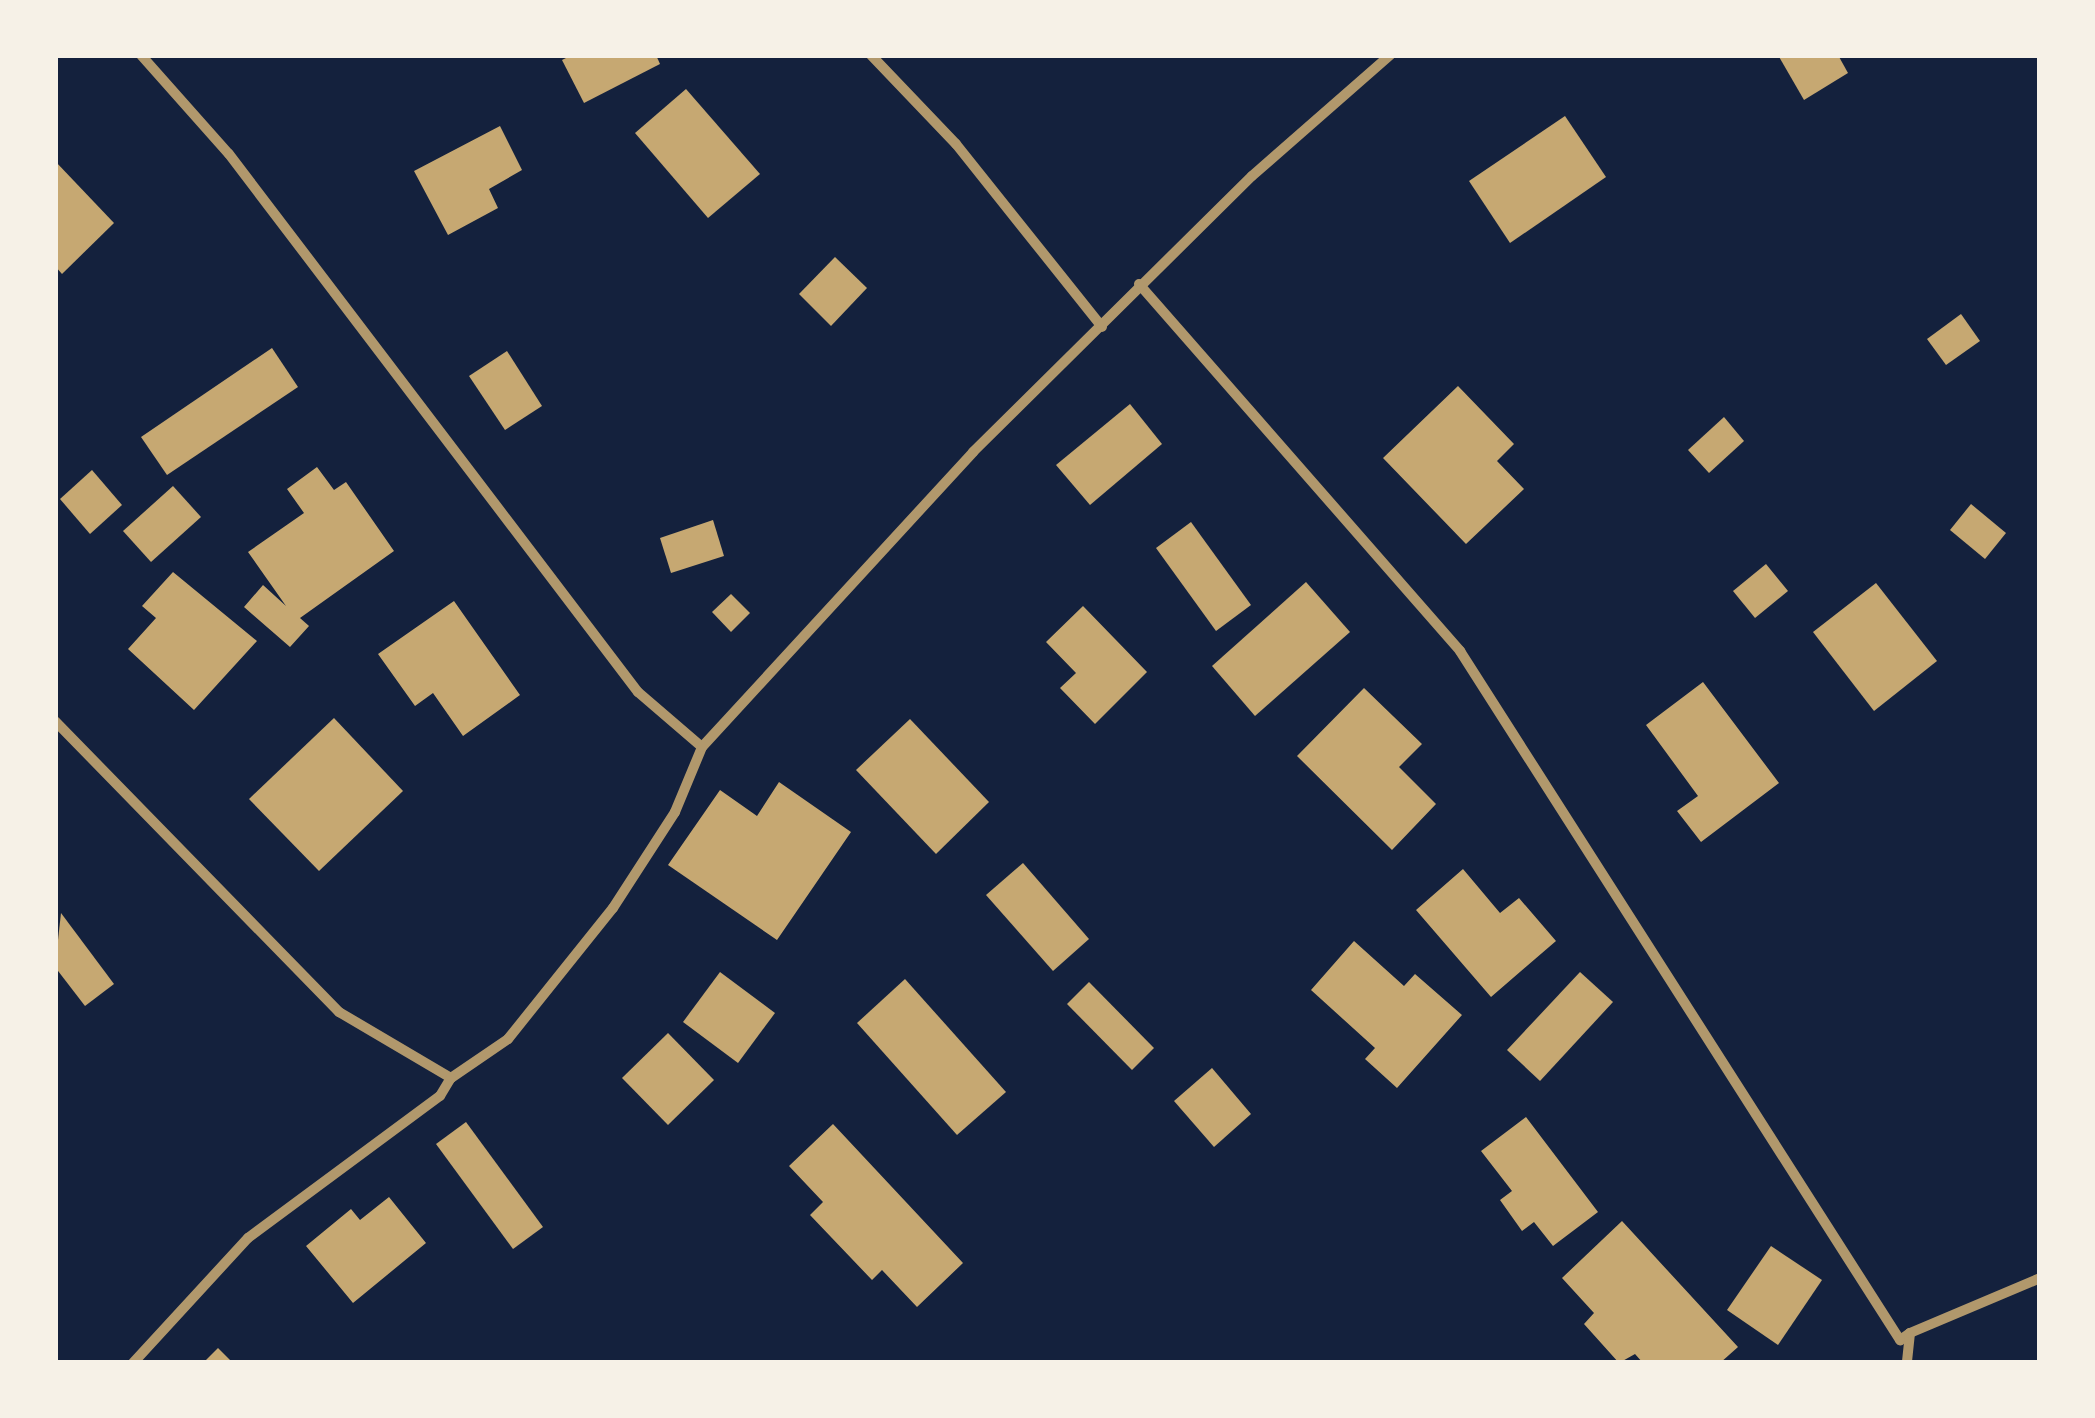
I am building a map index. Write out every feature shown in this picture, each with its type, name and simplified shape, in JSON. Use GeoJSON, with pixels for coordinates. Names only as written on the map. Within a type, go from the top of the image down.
{"type":"FeatureCollection","features":[{"type":"Feature","properties":{"kind":"street"},"geometry":{"type":"LineString","coordinates":[[141,55],[228,154],[638,692],[702,747]]}},
{"type":"Feature","properties":{"kind":"street"},"geometry":{"type":"LineString","coordinates":[[871,55],[956,144],[1102,328]]}},
{"type":"Feature","properties":{"kind":"street"},"geometry":{"type":"LineString","coordinates":[[133,1363],[234,1251],[440,1096],[451,1078],[508,1039],[613,908],[674,812],[702,747],[973,452],[1102,328],[1140,284],[1390,55]]}},
{"type":"Feature","properties":{"kind":"street"},"geometry":{"type":"LineString","coordinates":[[1140,284],[1460,651],[1900,1340],[2040,1278]]}},
{"type":"Feature","properties":{"kind":"street"},"geometry":{"type":"LineString","coordinates":[[55,721],[339,1012],[451,1078]]}},
{"type":"Feature","properties":{"kind":"street"},"geometry":{"type":"LineString","coordinates":[[1907,1363],[1910,1333]]}},
{"type":"Feature","properties":{"kind":"building"},"geometry":{"type":"Polygon","coordinates":[[[572,55],[656,55],[660,64],[584,103],[562,60],[572,55]]]}},
{"type":"Feature","properties":{"kind":"building"},"geometry":{"type":"Polygon","coordinates":[[[1778,55],[1838,55],[1848,73],[1804,100],[1778,55]]]}},
{"type":"Feature","properties":{"kind":"building"},"geometry":{"type":"Polygon","coordinates":[[[686,89],[760,174],[708,218],[635,133],[686,89]]]}},
{"type":"Feature","properties":{"kind":"building"},"geometry":{"type":"Polygon","coordinates":[[[1565,116],[1606,177],[1510,243],[1469,181],[1565,116]]]}},
{"type":"Feature","properties":{"kind":"building"},"geometry":{"type":"Polygon","coordinates":[[[500,126],[522,170],[489,189],[498,208],[448,235],[414,171],[500,126]]]}},
{"type":"Feature","properties":{"kind":"building"},"geometry":{"type":"Polygon","coordinates":[[[55,161],[114,223],[62,274],[55,266],[55,161]]]}},
{"type":"Feature","properties":{"kind":"building"},"geometry":{"type":"Polygon","coordinates":[[[835,257],[867,288],[831,326],[799,294],[835,257]]]}},
{"type":"Feature","properties":{"kind":"building"},"geometry":{"type":"Polygon","coordinates":[[[1961,314],[1980,341],[1946,365],[1927,339],[1961,314]]]}},
{"type":"Feature","properties":{"kind":"building"},"geometry":{"type":"Polygon","coordinates":[[[272,348],[298,387],[167,475],[141,437],[272,348]]]}},
{"type":"Feature","properties":{"kind":"building"},"geometry":{"type":"Polygon","coordinates":[[[507,351],[542,406],[505,430],[469,376],[507,351]]]}},
{"type":"Feature","properties":{"kind":"building"},"geometry":{"type":"Polygon","coordinates":[[[1458,386],[1514,444],[1497,461],[1524,489],[1466,544],[1383,458],[1458,386]]]}},
{"type":"Feature","properties":{"kind":"building"},"geometry":{"type":"Polygon","coordinates":[[[1130,404],[1162,444],[1090,505],[1056,465],[1130,404]]]}},
{"type":"Feature","properties":{"kind":"building"},"geometry":{"type":"Polygon","coordinates":[[[1724,417],[1744,441],[1709,473],[1688,450],[1724,417]]]}},
{"type":"Feature","properties":{"kind":"building"},"geometry":{"type":"Polygon","coordinates":[[[317,467],[334,490],[346,482],[394,551],[300,618],[309,626],[290,647],[244,607],[263,585],[286,606],[248,552],[304,513],[287,489],[317,467]]]}},
{"type":"Feature","properties":{"kind":"building"},"geometry":{"type":"Polygon","coordinates":[[[92,470],[122,505],[90,534],[60,499],[92,470]]]}},
{"type":"Feature","properties":{"kind":"building"},"geometry":{"type":"Polygon","coordinates":[[[173,486],[201,517],[151,562],[123,531],[173,486]]]}},
{"type":"Feature","properties":{"kind":"building"},"geometry":{"type":"Polygon","coordinates":[[[1971,504],[2006,533],[1985,559],[1950,530],[1971,504]]]}},
{"type":"Feature","properties":{"kind":"building"},"geometry":{"type":"Polygon","coordinates":[[[713,520],[724,556],[671,573],[660,538],[713,520]]]}},
{"type":"Feature","properties":{"kind":"building"},"geometry":{"type":"Polygon","coordinates":[[[1191,522],[1251,605],[1216,631],[1156,548],[1191,522]]]}},
{"type":"Feature","properties":{"kind":"building"},"geometry":{"type":"Polygon","coordinates":[[[1766,564],[1788,591],[1755,618],[1733,591],[1766,564]]]}},
{"type":"Feature","properties":{"kind":"building"},"geometry":{"type":"Polygon","coordinates":[[[173,572],[257,641],[194,710],[128,649],[156,618],[142,606],[173,572]]]}},
{"type":"Feature","properties":{"kind":"building"},"geometry":{"type":"Polygon","coordinates":[[[1306,582],[1350,632],[1255,716],[1212,666],[1306,582]]]}},
{"type":"Feature","properties":{"kind":"building"},"geometry":{"type":"Polygon","coordinates":[[[1876,583],[1937,661],[1874,711],[1813,632],[1876,583]]]}},
{"type":"Feature","properties":{"kind":"building"},"geometry":{"type":"Polygon","coordinates":[[[731,594],[750,613],[731,632],[712,612],[731,594]]]}},
{"type":"Feature","properties":{"kind":"building"},"geometry":{"type":"Polygon","coordinates":[[[454,601],[520,695],[463,736],[433,693],[415,706],[378,654],[454,601]]]}},
{"type":"Feature","properties":{"kind":"building"},"geometry":{"type":"Polygon","coordinates":[[[1083,606],[1147,672],[1095,724],[1060,688],[1076,673],[1046,642],[1083,606]]]}},
{"type":"Feature","properties":{"kind":"building"},"geometry":{"type":"Polygon","coordinates":[[[1703,682],[1779,783],[1701,842],[1677,811],[1698,796],[1646,725],[1703,682]]]}},
{"type":"Feature","properties":{"kind":"building"},"geometry":{"type":"Polygon","coordinates":[[[1364,688],[1422,744],[1399,767],[1436,804],[1392,850],[1297,756],[1364,688]]]}},
{"type":"Feature","properties":{"kind":"building"},"geometry":{"type":"Polygon","coordinates":[[[334,718],[403,791],[319,871],[249,799],[334,718]]]}},
{"type":"Feature","properties":{"kind":"building"},"geometry":{"type":"Polygon","coordinates":[[[910,719],[989,802],[936,854],[856,770],[910,719]]]}},
{"type":"Feature","properties":{"kind":"building"},"geometry":{"type":"Polygon","coordinates":[[[779,782],[851,832],[777,940],[668,865],[720,790],[757,816],[779,782]]]}},
{"type":"Feature","properties":{"kind":"building"},"geometry":{"type":"Polygon","coordinates":[[[1023,863],[1089,939],[1053,971],[986,895],[1023,863]]]}},
{"type":"Feature","properties":{"kind":"building"},"geometry":{"type":"Polygon","coordinates":[[[1463,869],[1500,913],[1519,898],[1556,941],[1491,997],[1416,910],[1463,869]]]}},
{"type":"Feature","properties":{"kind":"building"},"geometry":{"type":"Polygon","coordinates":[[[61,913],[114,984],[85,1006],[55,967],[61,913]]]}},
{"type":"Feature","properties":{"kind":"building"},"geometry":{"type":"Polygon","coordinates":[[[1354,941],[1404,986],[1415,974],[1462,1015],[1397,1088],[1365,1059],[1375,1048],[1311,990],[1354,941]]]}},
{"type":"Feature","properties":{"kind":"building"},"geometry":{"type":"Polygon","coordinates":[[[720,972],[775,1013],[738,1063],[683,1022],[720,972]]]}},
{"type":"Feature","properties":{"kind":"building"},"geometry":{"type":"Polygon","coordinates":[[[1580,972],[1613,1002],[1540,1081],[1507,1050],[1580,972]]]}},
{"type":"Feature","properties":{"kind":"building"},"geometry":{"type":"Polygon","coordinates":[[[905,979],[1006,1092],[957,1135],[857,1023],[905,979]]]}},
{"type":"Feature","properties":{"kind":"building"},"geometry":{"type":"Polygon","coordinates":[[[1089,982],[1154,1048],[1132,1070],[1067,1004],[1089,982]]]}},
{"type":"Feature","properties":{"kind":"building"},"geometry":{"type":"Polygon","coordinates":[[[668,1033],[714,1080],[668,1125],[622,1078],[668,1033]]]}},
{"type":"Feature","properties":{"kind":"building"},"geometry":{"type":"Polygon","coordinates":[[[1212,1068],[1251,1114],[1214,1147],[1174,1101],[1212,1068]]]}},
{"type":"Feature","properties":{"kind":"building"},"geometry":{"type":"Polygon","coordinates":[[[1526,1117],[1598,1212],[1553,1246],[1534,1222],[1522,1231],[1500,1200],[1512,1191],[1481,1151],[1526,1117]]]}},
{"type":"Feature","properties":{"kind":"building"},"geometry":{"type":"Polygon","coordinates":[[[466,1122],[543,1227],[513,1249],[436,1144],[466,1122]]]}},
{"type":"Feature","properties":{"kind":"building"},"geometry":{"type":"Polygon","coordinates":[[[833,1124],[963,1263],[917,1307],[882,1270],[872,1280],[810,1215],[823,1202],[789,1166],[833,1124]]]}},
{"type":"Feature","properties":{"kind":"building"},"geometry":{"type":"Polygon","coordinates":[[[389,1197],[426,1243],[353,1303],[306,1246],[351,1209],[360,1220],[389,1197]]]}},
{"type":"Feature","properties":{"kind":"building"},"geometry":{"type":"Polygon","coordinates":[[[1622,1221],[1738,1347],[1720,1363],[1643,1363],[1635,1354],[1619,1363],[1584,1324],[1594,1313],[1562,1278],[1622,1221]]]}},
{"type":"Feature","properties":{"kind":"building"},"geometry":{"type":"Polygon","coordinates":[[[1771,1246],[1822,1280],[1778,1345],[1727,1310],[1771,1246]]]}},
{"type":"Feature","properties":{"kind":"building"},"geometry":{"type":"Polygon","coordinates":[[[218,1348],[233,1363],[203,1363],[218,1348]]]}}]}
